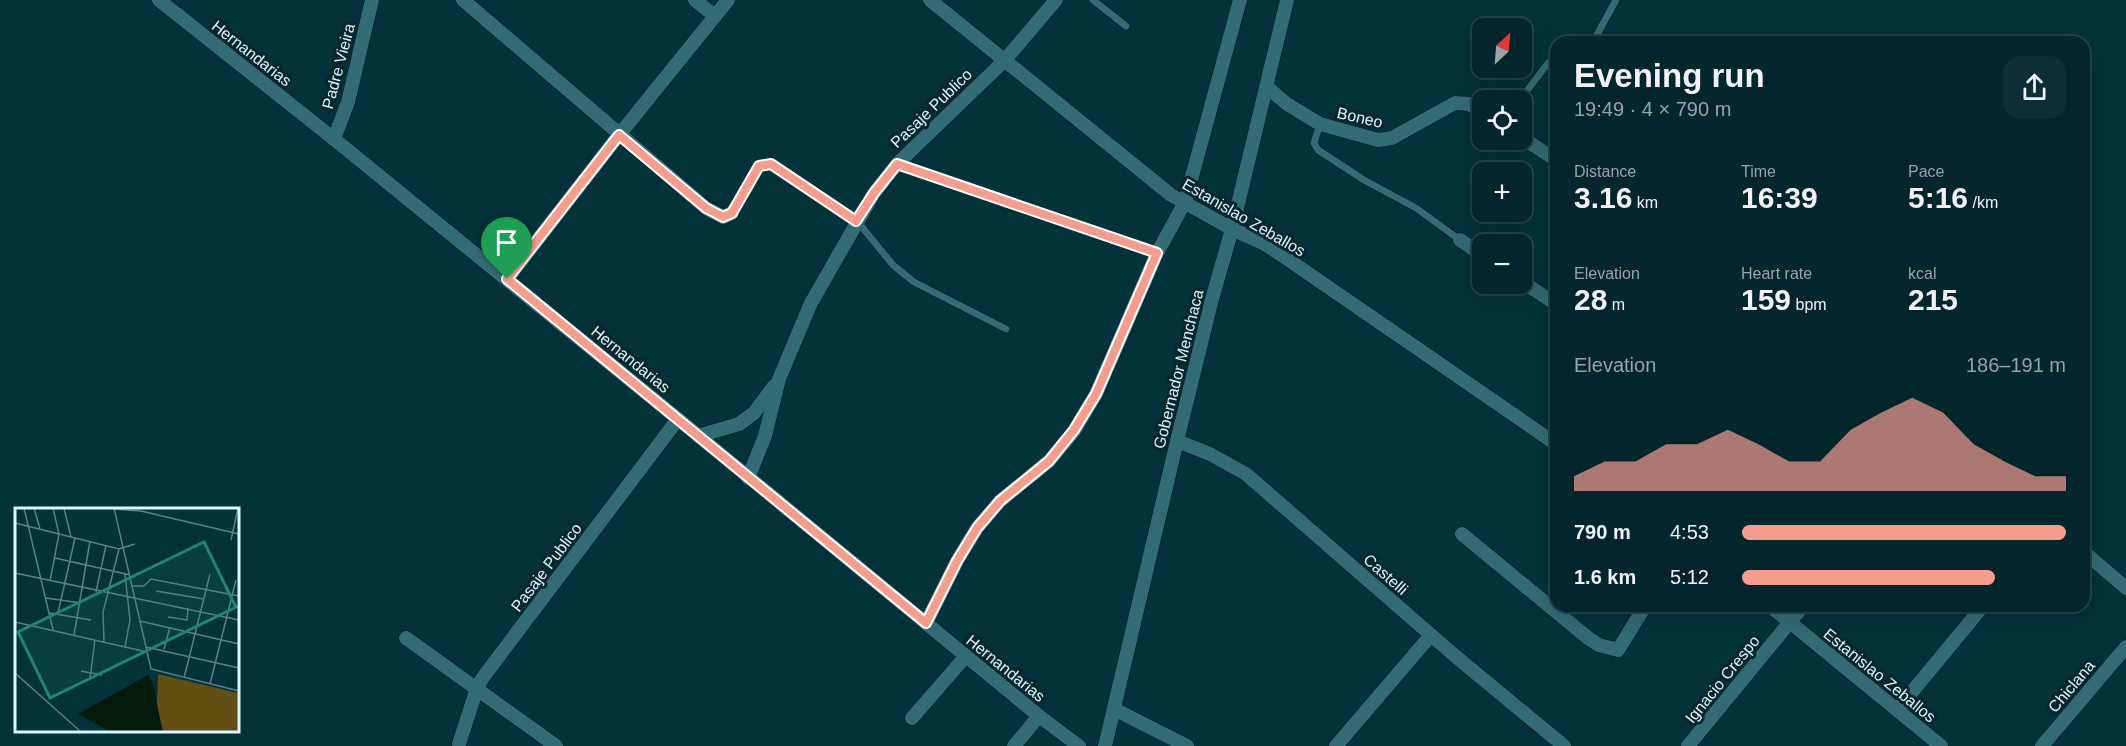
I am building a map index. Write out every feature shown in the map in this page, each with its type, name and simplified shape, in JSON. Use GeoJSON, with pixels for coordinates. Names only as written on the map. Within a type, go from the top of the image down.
{"type":"FeatureCollection","features":[{"type":"Feature","properties":{"kind":"street","name":"Hernandarias"},"geometry":{"type":"LineString","coordinates":[[159,0],[507,279],[1078,746]]}},
{"type":"Feature","properties":{"kind":"street","name":"Padre Vieira"},"geometry":{"type":"LineString","coordinates":[[334,139],[348,102],[372,0]]}},
{"type":"Feature","properties":{"kind":"street"},"geometry":{"type":"LineString","coordinates":[[463,0],[706,208],[723,217],[732,213]]}},
{"type":"Feature","properties":{"kind":"street"},"geometry":{"type":"LineString","coordinates":[[696,0],[715,16]]}},
{"type":"Feature","properties":{"kind":"street"},"geometry":{"type":"LineString","coordinates":[[507,279],[728,0]]}},
{"type":"Feature","properties":{"kind":"street","name":"Estanislao Zeballos"},"geometry":{"type":"LineString","coordinates":[[930,0],[1171,195],[1232,229],[1263,243],[1550,440]]}},
{"type":"Feature","properties":{"kind":"street","name":"Pasaje Publico"},"geometry":{"type":"LineString","coordinates":[[748,478],[765,436],[779,379],[811,303],[874,193],[897,164],[1004,61],[1056,0]]}},
{"type":"Feature","properties":{"kind":"street"},"geometry":{"type":"LineString","coordinates":[[926,623],[957,561],[977,528],[1000,501],[1049,461],[1074,430],[1096,394],[1157,253],[1185,202],[1240,0]]}},
{"type":"Feature","properties":{"kind":"street","name":"Gobernador Menchaca"},"geometry":{"type":"LineString","coordinates":[[1105,746],[1177,441],[1232,229],[1287,0]]}},
{"type":"Feature","properties":{"kind":"street","name":"Boneo"},"geometry":{"type":"LineString","coordinates":[[1267,87],[1287,104],[1320,124],[1354,135],[1386,141],[1455,103],[1472,106]]}},
{"type":"Feature","properties":{"kind":"street"},"geometry":{"type":"LineString","coordinates":[[1532,144],[1550,155]]}},
{"type":"Feature","properties":{"kind":"street"},"geometry":{"type":"LineString","coordinates":[[1460,240],[1472,248]]}},
{"type":"Feature","properties":{"kind":"street"},"geometry":{"type":"LineString","coordinates":[[1532,288],[1550,300]]}},
{"type":"Feature","properties":{"kind":"street","name":"Pasaje Publico"},"geometry":{"type":"LineString","coordinates":[[698,436],[739,424],[754,413],[779,379]]}},
{"type":"Feature","properties":{"kind":"street","name":"Pasaje Publico"},"geometry":{"type":"LineString","coordinates":[[459,744],[477,688],[484,676],[678,419]]}},
{"type":"Feature","properties":{"kind":"street","name":"Castelli"},"geometry":{"type":"LineString","coordinates":[[1177,441],[1210,454],[1245,474],[1431,635],[1564,746]]}},
{"type":"Feature","properties":{"kind":"street"},"geometry":{"type":"LineString","coordinates":[[1462,534],[1550,607]]}},
{"type":"Feature","properties":{"kind":"street"},"geometry":{"type":"LineString","coordinates":[[2090,557],[2126,588]]}},
{"type":"Feature","properties":{"kind":"street"},"geometry":{"type":"LineString","coordinates":[[1556,612],[1599,645],[1618,650],[1641,612]]}},
{"type":"Feature","properties":{"kind":"street","name":"Estanislao Zeballos"},"geometry":{"type":"LineString","coordinates":[[1778,612],[1941,746]]}},
{"type":"Feature","properties":{"kind":"street","name":"Ignacio Crespo"},"geometry":{"type":"LineString","coordinates":[[1688,746],[1798,612]]}},
{"type":"Feature","properties":{"kind":"street"},"geometry":{"type":"LineString","coordinates":[[1897,710],[1978,612]]}},
{"type":"Feature","properties":{"kind":"street"},"geometry":{"type":"LineString","coordinates":[[1336,746],[1431,635]]}},
{"type":"Feature","properties":{"kind":"street"},"geometry":{"type":"LineString","coordinates":[[406,638],[556,746]]}},
{"type":"Feature","properties":{"kind":"street","name":"Chiclana"},"geometry":{"type":"LineString","coordinates":[[2042,746],[2126,647]]}},
{"type":"Feature","properties":{"kind":"street"},"geometry":{"type":"LineString","coordinates":[[912,718],[966,656]]}},
{"type":"Feature","properties":{"kind":"street"},"geometry":{"type":"LineString","coordinates":[[1114,709],[1187,746]]}},
{"type":"Feature","properties":{"kind":"street"},"geometry":{"type":"LineString","coordinates":[[1014,746],[1039,716]]}},
{"type":"Feature","properties":{"kind":"lane"},"geometry":{"type":"LineString","coordinates":[[1093,0],[1126,26]]}},
{"type":"Feature","properties":{"kind":"lane"},"geometry":{"type":"LineString","coordinates":[[1596,36],[1616,0]]}},
{"type":"Feature","properties":{"kind":"lane"},"geometry":{"type":"LineString","coordinates":[[1528,90],[1550,62]]}},
{"type":"Feature","properties":{"kind":"lane"},"geometry":{"type":"LineString","coordinates":[[1320,124],[1314,143],[1318,150],[1364,180],[1416,208],[1460,240]]}},
{"type":"Feature","properties":{"kind":"lane"},"geometry":{"type":"LineString","coordinates":[[732,213],[759,166],[771,164],[856,221],[893,265],[914,282],[1006,329]]}},
{"type":"Feature","properties":{"kind":"lane"},"geometry":{"type":"LineString","coordinates":[[897,164],[1157,253]]}},
{"type":"Feature","properties":{"kind":"route"},"geometry":{"type":"LineString","coordinates":[[619,135],[706,208],[723,217],[732,213],[759,166],[771,164],[856,221],[897,164],[1157,253],[1096,394],[1074,430],[1049,461],[1000,501],[977,528],[957,561],[926,623],[507,279],[619,135]]}}]}
